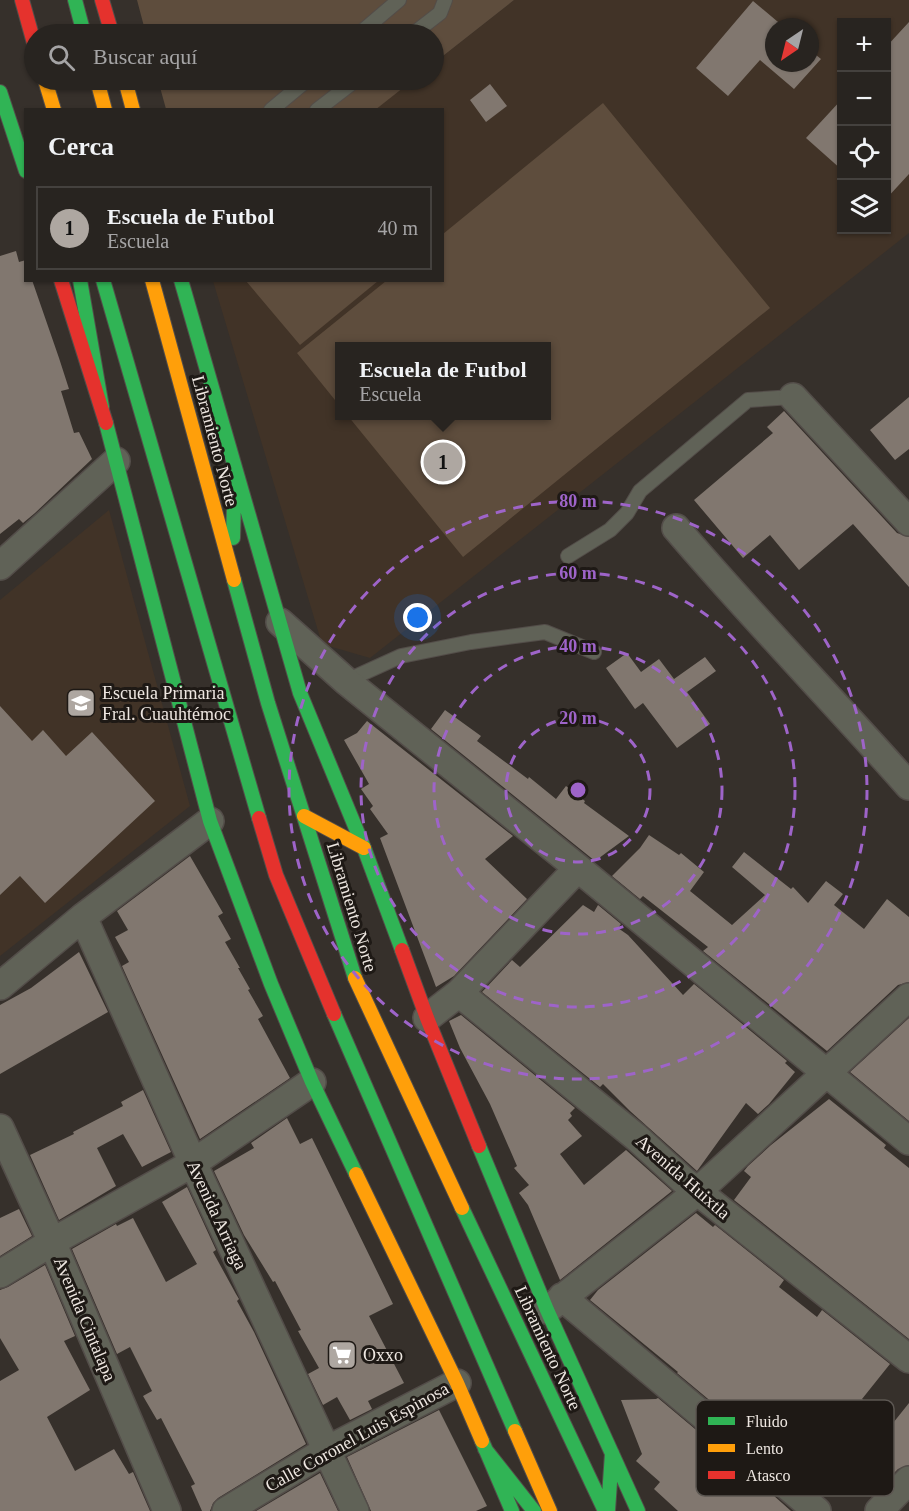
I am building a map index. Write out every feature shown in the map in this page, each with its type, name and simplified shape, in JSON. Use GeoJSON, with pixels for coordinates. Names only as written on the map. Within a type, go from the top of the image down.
{"type":"FeatureCollection","features":[{"type":"Feature","properties":{"kind":"main road"},"geometry":{"type":"LineString","coordinates":[[22,0],[29,24]]}},
{"type":"Feature","properties":{"kind":"main road"},"geometry":{"type":"LineString","coordinates":[[75,0],[81,24]]}},
{"type":"Feature","properties":{"kind":"main road"},"geometry":{"type":"LineString","coordinates":[[102,0],[109,24]]}},
{"type":"Feature","properties":{"kind":"main road"},"geometry":{"type":"LineString","coordinates":[[48,90],[53,108]]}},
{"type":"Feature","properties":{"kind":"main road"},"geometry":{"type":"LineString","coordinates":[[100,90],[104,108]]}},
{"type":"Feature","properties":{"kind":"main road"},"geometry":{"type":"LineString","coordinates":[[128,90],[132,108]]}},
{"type":"Feature","properties":{"kind":"main road"},"geometry":{"type":"LineString","coordinates":[[1,97],[24,165]]}},
{"type":"Feature","properties":{"kind":"main road"},"geometry":{"type":"LineString","coordinates":[[62,282],[102,407],[210,821],[271,984],[312,1082],[457,1383],[512,1511]]}},
{"type":"Feature","properties":{"kind":"main road"},"geometry":{"type":"LineString","coordinates":[[80,282],[102,407]]}},
{"type":"Feature","properties":{"kind":"main road"},"geometry":{"type":"LineString","coordinates":[[104,282],[276,875],[325,994],[550,1511]]}},
{"type":"Feature","properties":{"kind":"main road","name":"Libramiento Norte"},"geometry":{"type":"LineString","coordinates":[[153,282],[268,703],[358,988],[606,1511]]}},
{"type":"Feature","properties":{"kind":"main road","name":"Libramiento Norte"},"geometry":{"type":"LineString","coordinates":[[182,282],[300,693],[364,848],[427,1018],[555,1304],[612,1453],[638,1511]]}},
{"type":"Feature","properties":{"kind":"main road"},"geometry":{"type":"LineString","coordinates":[[232,570],[236,469]]}},
{"type":"Feature","properties":{"kind":"main road"},"geometry":{"type":"LineString","coordinates":[[304,816],[364,848]]}},
{"type":"Feature","properties":{"kind":"main road"},"geometry":{"type":"LineString","coordinates":[[485,1449],[534,1511]]}},
{"type":"Feature","properties":{"kind":"main road"},"geometry":{"type":"LineString","coordinates":[[606,1511],[612,1453]]}},
{"type":"Feature","properties":{"kind":"street"},"geometry":{"type":"LineString","coordinates":[[793,397],[909,522]]}},
{"type":"Feature","properties":{"kind":"street"},"geometry":{"type":"LineString","coordinates":[[0,566],[116,461]]}},
{"type":"Feature","properties":{"kind":"street"},"geometry":{"type":"LineString","coordinates":[[676,528],[909,786]]}},
{"type":"Feature","properties":{"kind":"street"},"geometry":{"type":"LineString","coordinates":[[280,622],[346,681],[578,868],[909,1141]]}},
{"type":"Feature","properties":{"kind":"street"},"geometry":{"type":"LineString","coordinates":[[0,986],[83,917],[210,821]]}},
{"type":"Feature","properties":{"kind":"street"},"geometry":{"type":"LineString","coordinates":[[427,1018],[459,993],[578,868]]}},
{"type":"Feature","properties":{"kind":"street","name":"Avenida Arriaga"},"geometry":{"type":"LineString","coordinates":[[83,917],[193,1163],[355,1511]]}},
{"type":"Feature","properties":{"kind":"street","name":"Avenida Huixtla"},"geometry":{"type":"LineString","coordinates":[[459,993],[636,1137],[697,1192],[909,1359]]}},
{"type":"Feature","properties":{"kind":"street"},"geometry":{"type":"LineString","coordinates":[[696,1415],[555,1304],[697,1192],[909,997]]}},
{"type":"Feature","properties":{"kind":"street"},"geometry":{"type":"LineString","coordinates":[[0,1274],[52,1242],[193,1163],[312,1082]]}},
{"type":"Feature","properties":{"kind":"street","name":"Avenida Cintalapa"},"geometry":{"type":"LineString","coordinates":[[0,1128],[52,1242],[167,1511]]}},
{"type":"Feature","properties":{"kind":"street","name":"Calle Coronel Luis Espinosa"},"geometry":{"type":"LineString","coordinates":[[226,1511],[327,1450],[457,1383]]}},
{"type":"Feature","properties":{"kind":"street"},"geometry":{"type":"LineString","coordinates":[[894,1496],[909,1480]]}},
{"type":"Feature","properties":{"kind":"street"},"geometry":{"type":"LineString","coordinates":[[798,1496],[817,1511]]}},
{"type":"Feature","properties":{"kind":"street"},"geometry":{"type":"LineString","coordinates":[[879,1511],[894,1496]]}},
{"type":"Feature","properties":{"kind":"lane"},"geometry":{"type":"LineString","coordinates":[[371,24],[399,0]]}},
{"type":"Feature","properties":{"kind":"lane"},"geometry":{"type":"LineString","coordinates":[[426,24],[440,13],[446,0]]}},
{"type":"Feature","properties":{"kind":"lane"},"geometry":{"type":"LineString","coordinates":[[273,108],[295,90]]}},
{"type":"Feature","properties":{"kind":"lane"},"geometry":{"type":"LineString","coordinates":[[320,108],[343,90]]}},
{"type":"Feature","properties":{"kind":"lane"},"geometry":{"type":"LineString","coordinates":[[568,556],[610,530],[627,513],[640,491],[748,400],[793,397]]}},
{"type":"Feature","properties":{"kind":"lane"},"geometry":{"type":"LineString","coordinates":[[346,681],[401,656],[471,642],[545,632],[594,652]]}},
{"type":"Feature","properties":{"kind":"shaded area"},"geometry":{"type":"Polygon","coordinates":[[[137,0],[514,0],[444,55],[444,24],[143,24],[137,0]]]}},
{"type":"Feature","properties":{"kind":"shaded area"},"geometry":{"type":"Polygon","coordinates":[[[514,0],[909,0],[909,233],[370,658],[322,644],[213,282],[444,282],[444,108],[376,108],[400,90],[444,90],[444,55],[514,0]]]}},
{"type":"Feature","properties":{"kind":"shaded area"},"geometry":{"type":"Polygon","coordinates":[[[161,90],[400,90],[378,108],[166,108],[161,90]]]}},
{"type":"Feature","properties":{"kind":"shaded area"},"geometry":{"type":"Polygon","coordinates":[[[603,103],[770,308],[463,557],[351,420],[551,420],[551,342],[335,342],[335,400],[297,353],[385,282],[444,282],[444,233],[603,103]]]}},
{"type":"Feature","properties":{"kind":"shaded area"},"geometry":{"type":"Polygon","coordinates":[[[247,282],[377,282],[300,345],[247,282]]]}},
{"type":"Feature","properties":{"kind":"shaded area","name":"Escuela Primaria Fral. Cuauhtémoc"},"geometry":{"type":"Polygon","coordinates":[[[109,510],[190,806],[0,956],[0,600],[109,510]]]}},
{"type":"Feature","properties":{"kind":"building"},"geometry":{"type":"Polygon","coordinates":[[[753,1],[773,18],[765,18],[765,64],[760,60],[728,96],[696,68],[753,1]]]}},
{"type":"Feature","properties":{"kind":"building"},"geometry":{"type":"Polygon","coordinates":[[[909,22],[909,174],[891,194],[891,72],[891,42],[909,22]]]}},
{"type":"Feature","properties":{"kind":"building"},"geometry":{"type":"Polygon","coordinates":[[[774,72],[809,72],[794,89],[774,72]]]}},
{"type":"Feature","properties":{"kind":"building"},"geometry":{"type":"Polygon","coordinates":[[[490,84],[507,106],[486,122],[470,100],[490,84]]]}},
{"type":"Feature","properties":{"kind":"building"},"geometry":{"type":"Polygon","coordinates":[[[837,104],[837,166],[806,138],[837,104]]]}},
{"type":"Feature","properties":{"kind":"building"},"geometry":{"type":"Polygon","coordinates":[[[16,251],[19,262],[24,261],[24,282],[33,282],[69,389],[61,391],[74,433],[79,432],[92,459],[23,523],[19,519],[0,534],[0,256],[16,251]]]}},
{"type":"Feature","properties":{"kind":"building"},"geometry":{"type":"Polygon","coordinates":[[[909,397],[909,449],[895,460],[870,430],[909,397]]]}},
{"type":"Feature","properties":{"kind":"building"},"geometry":{"type":"Polygon","coordinates":[[[784,411],[897,533],[909,537],[909,587],[853,524],[799,570],[770,535],[743,558],[694,500],[773,433],[767,427],[784,411]]]}},
{"type":"Feature","properties":{"kind":"building"},"geometry":{"type":"Polygon","coordinates":[[[627,653],[641,672],[659,659],[674,679],[705,657],[716,671],[687,692],[710,724],[677,748],[643,703],[635,709],[606,668],[627,653]]]}},
{"type":"Feature","properties":{"kind":"building"},"geometry":{"type":"Polygon","coordinates":[[[0,706],[32,741],[43,730],[66,756],[92,732],[155,801],[45,903],[20,876],[0,895],[0,706]]]}},
{"type":"Feature","properties":{"kind":"building"},"geometry":{"type":"Polygon","coordinates":[[[445,710],[481,736],[477,741],[556,799],[566,786],[585,801],[584,803],[629,836],[595,861],[431,729],[445,710]]]}},
{"type":"Feature","properties":{"kind":"building"},"geometry":{"type":"Polygon","coordinates":[[[367,721],[513,836],[485,859],[527,899],[454,976],[436,987],[380,838],[388,834],[370,809],[373,806],[361,789],[369,784],[344,740],[357,733],[367,721]]]}},
{"type":"Feature","properties":{"kind":"building"},"geometry":{"type":"Polygon","coordinates":[[[649,835],[679,855],[681,853],[704,872],[690,891],[732,925],[765,895],[732,867],[744,852],[791,889],[793,887],[808,903],[826,881],[843,894],[834,905],[864,929],[887,899],[909,917],[909,982],[898,985],[827,1051],[703,951],[708,947],[643,896],[640,899],[612,876],[640,848],[649,835]]]}},
{"type":"Feature","properties":{"kind":"building"},"geometry":{"type":"Polygon","coordinates":[[[190,856],[223,913],[218,916],[231,939],[225,942],[263,1016],[258,1019],[290,1078],[200,1139],[122,966],[129,962],[115,937],[128,930],[117,911],[190,856]]]}},
{"type":"Feature","properties":{"kind":"building"},"geometry":{"type":"Polygon","coordinates":[[[583,905],[594,912],[598,905],[621,924],[618,928],[628,935],[683,995],[694,984],[787,1061],[785,1063],[795,1072],[758,1114],[746,1103],[697,1171],[603,1084],[600,1087],[482,992],[512,960],[520,967],[583,905]]]}},
{"type":"Feature","properties":{"kind":"building"},"geometry":{"type":"Polygon","coordinates":[[[79,952],[108,1012],[0,1074],[0,1005],[31,988],[79,952]]]}},
{"type":"Feature","properties":{"kind":"building"},"geometry":{"type":"Polygon","coordinates":[[[461,1015],[575,1108],[568,1120],[582,1136],[560,1154],[584,1185],[626,1150],[672,1191],[560,1280],[528,1205],[519,1193],[529,1185],[514,1168],[517,1166],[490,1104],[460,1048],[449,1021],[461,1015]]]}},
{"type":"Feature","properties":{"kind":"building"},"geometry":{"type":"Polygon","coordinates":[[[909,1018],[909,1121],[850,1072],[909,1018]]]}},
{"type":"Feature","properties":{"kind":"building"},"geometry":{"type":"Polygon","coordinates":[[[143,1090],[171,1152],[142,1167],[123,1134],[97,1148],[116,1186],[59,1220],[30,1155],[74,1134],[73,1132],[123,1106],[121,1102],[143,1090]]]}},
{"type":"Feature","properties":{"kind":"building"},"geometry":{"type":"Polygon","coordinates":[[[829,1099],[886,1145],[884,1148],[909,1168],[909,1339],[734,1200],[751,1177],[744,1171],[748,1166],[829,1099]]]}},
{"type":"Feature","properties":{"kind":"building"},"geometry":{"type":"Polygon","coordinates":[[[287,1118],[300,1144],[312,1138],[393,1304],[369,1316],[404,1383],[368,1401],[372,1409],[350,1420],[337,1397],[323,1405],[308,1374],[319,1368],[298,1331],[301,1330],[275,1281],[273,1282],[244,1235],[214,1171],[254,1148],[251,1143],[287,1118]]]}},
{"type":"Feature","properties":{"kind":"building"},"geometry":{"type":"Polygon","coordinates":[[[187,1187],[216,1250],[213,1252],[239,1299],[237,1301],[254,1332],[306,1444],[218,1498],[210,1511],[202,1511],[191,1486],[195,1484],[161,1418],[157,1420],[143,1396],[152,1391],[130,1347],[117,1354],[72,1249],[116,1224],[117,1226],[133,1218],[166,1282],[197,1264],[162,1202],[187,1187]]]}},
{"type":"Feature","properties":{"kind":"building"},"geometry":{"type":"Polygon","coordinates":[[[19,1209],[32,1236],[0,1256],[0,1218],[19,1209]]]}},
{"type":"Feature","properties":{"kind":"building"},"geometry":{"type":"Polygon","coordinates":[[[696,1213],[713,1227],[715,1225],[784,1280],[779,1287],[817,1317],[822,1310],[890,1364],[863,1400],[709,1400],[590,1300],[598,1290],[696,1213]]]}},
{"type":"Feature","properties":{"kind":"building"},"geometry":{"type":"Polygon","coordinates":[[[45,1265],[75,1336],[64,1341],[90,1390],[47,1417],[75,1471],[114,1449],[129,1474],[133,1472],[150,1511],[0,1511],[0,1381],[19,1370],[0,1338],[0,1290],[45,1265]]]}},
{"type":"Feature","properties":{"kind":"building"},"geometry":{"type":"Polygon","coordinates":[[[658,1398],[696,1430],[696,1496],[774,1496],[791,1511],[678,1511],[654,1489],[660,1482],[636,1461],[642,1454],[621,1400],[658,1398]]]}},
{"type":"Feature","properties":{"kind":"building"},"geometry":{"type":"Polygon","coordinates":[[[909,1403],[909,1465],[894,1473],[894,1422],[909,1403]]]}},
{"type":"Feature","properties":{"kind":"building"},"geometry":{"type":"Polygon","coordinates":[[[439,1410],[487,1506],[476,1511],[371,1511],[347,1457],[439,1410]]]}},
{"type":"Feature","properties":{"kind":"building"},"geometry":{"type":"Polygon","coordinates":[[[320,1473],[338,1511],[256,1511],[320,1473]]]}},
{"type":"Feature","properties":{"kind":"traffic: fast"},"geometry":{"type":"LineString","coordinates":[[75,0],[81,24]]}},
{"type":"Feature","properties":{"kind":"traffic: fast"},"geometry":{"type":"LineString","coordinates":[[0,92],[24,165]]}},
{"type":"Feature","properties":{"kind":"traffic: fast"},"geometry":{"type":"LineString","coordinates":[[80,282],[102,407]]}},
{"type":"Feature","properties":{"kind":"traffic: fast"},"geometry":{"type":"LineString","coordinates":[[104,282],[259,818]]}},
{"type":"Feature","properties":{"kind":"traffic: fast"},"geometry":{"type":"LineString","coordinates":[[182,282],[300,693],[364,848],[402,950]]}},
{"type":"Feature","properties":{"kind":"traffic: fast"},"geometry":{"type":"LineString","coordinates":[[106,423],[210,821],[271,984],[312,1082],[356,1174]]}},
{"type":"Feature","properties":{"kind":"traffic: fast"},"geometry":{"type":"LineString","coordinates":[[233,538],[235,469]]}},
{"type":"Feature","properties":{"kind":"traffic: fast"},"geometry":{"type":"LineString","coordinates":[[234,580],[268,703],[355,978]]}},
{"type":"Feature","properties":{"kind":"traffic: fast"},"geometry":{"type":"LineString","coordinates":[[334,1014],[515,1431]]}},
{"type":"Feature","properties":{"kind":"traffic: fast"},"geometry":{"type":"LineString","coordinates":[[479,1146],[547,1310],[638,1511]]}},
{"type":"Feature","properties":{"kind":"traffic: fast"},"geometry":{"type":"LineString","coordinates":[[462,1208],[605,1511]]}},
{"type":"Feature","properties":{"kind":"traffic: fast"},"geometry":{"type":"LineString","coordinates":[[482,1441],[512,1511]]}},
{"type":"Feature","properties":{"kind":"traffic: fast"},"geometry":{"type":"LineString","coordinates":[[485,1449],[534,1511]]}},
{"type":"Feature","properties":{"kind":"traffic: fast"},"geometry":{"type":"LineString","coordinates":[[608,1511],[612,1453]]}},
{"type":"Feature","properties":{"kind":"traffic: slow"},"geometry":{"type":"LineString","coordinates":[[48,90],[53,108]]}},
{"type":"Feature","properties":{"kind":"traffic: slow"},"geometry":{"type":"LineString","coordinates":[[100,90],[104,108]]}},
{"type":"Feature","properties":{"kind":"traffic: slow"},"geometry":{"type":"LineString","coordinates":[[128,90],[132,108]]}},
{"type":"Feature","properties":{"kind":"traffic: slow"},"geometry":{"type":"LineString","coordinates":[[153,282],[234,580]]}},
{"type":"Feature","properties":{"kind":"traffic: slow"},"geometry":{"type":"LineString","coordinates":[[304,816],[364,848]]}},
{"type":"Feature","properties":{"kind":"traffic: slow"},"geometry":{"type":"LineString","coordinates":[[355,978],[462,1208]]}},
{"type":"Feature","properties":{"kind":"traffic: slow"},"geometry":{"type":"LineString","coordinates":[[356,1174],[457,1383],[482,1441]]}},
{"type":"Feature","properties":{"kind":"traffic: slow"},"geometry":{"type":"LineString","coordinates":[[515,1431],[550,1511]]}},
{"type":"Feature","properties":{"kind":"traffic: jam"},"geometry":{"type":"LineString","coordinates":[[22,0],[29,24]]}},
{"type":"Feature","properties":{"kind":"traffic: jam"},"geometry":{"type":"LineString","coordinates":[[102,0],[109,24]]}},
{"type":"Feature","properties":{"kind":"traffic: jam"},"geometry":{"type":"LineString","coordinates":[[62,282],[106,423]]}},
{"type":"Feature","properties":{"kind":"traffic: jam"},"geometry":{"type":"LineString","coordinates":[[259,818],[276,875],[334,1014]]}},
{"type":"Feature","properties":{"kind":"traffic: jam"},"geometry":{"type":"LineString","coordinates":[[402,950],[479,1146]]}},
{"type":"Feature","properties":{"kind":"place","name":"Escuela de Futbol"},"geometry":{"type":"Point","coordinates":[443,462]}},
{"type":"Feature","properties":{"kind":"place","name":"Escuela Primaria Fral. Cuauhtémoc"},"geometry":{"type":"Point","coordinates":[81,703]}},
{"type":"Feature","properties":{"kind":"place","name":"Oxxo"},"geometry":{"type":"Point","coordinates":[342,1355]}}]}
